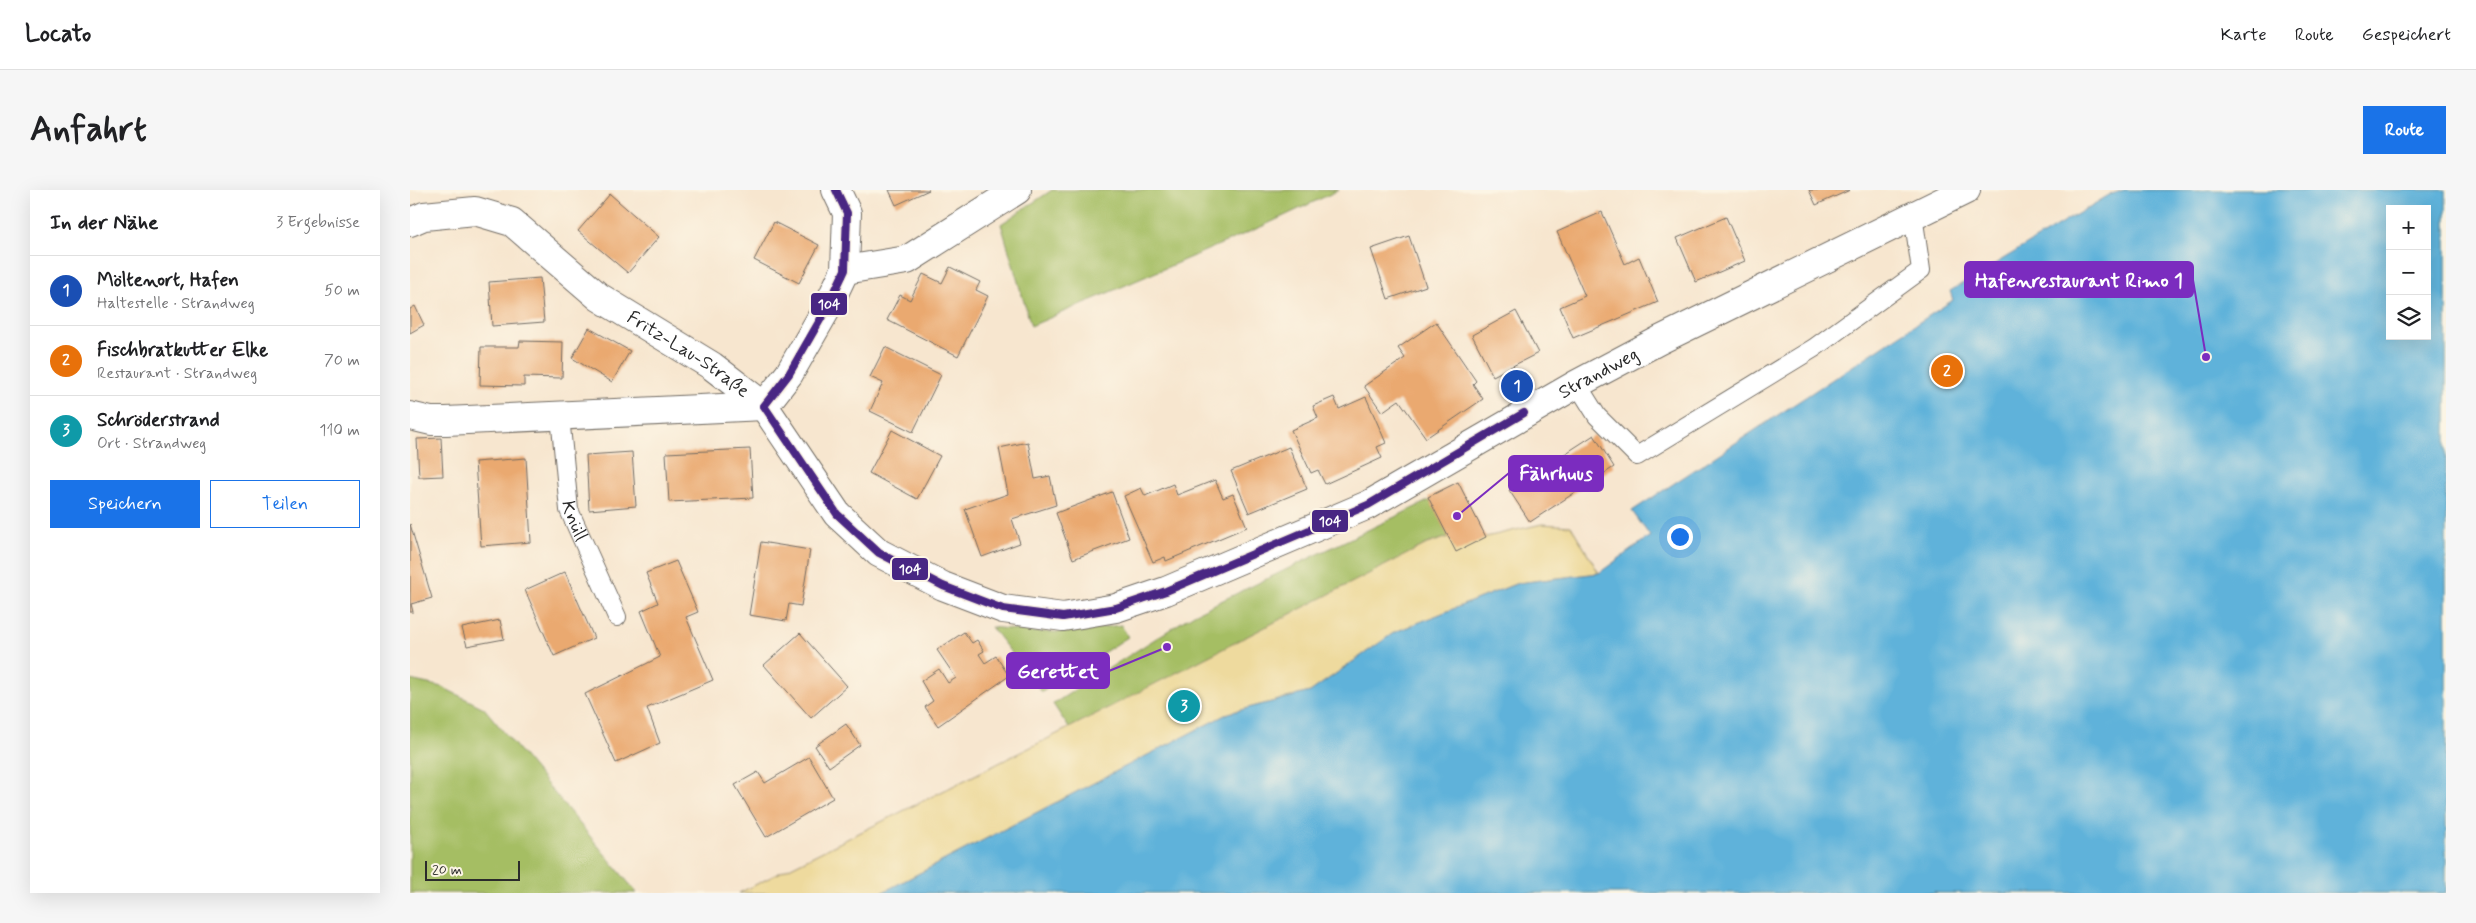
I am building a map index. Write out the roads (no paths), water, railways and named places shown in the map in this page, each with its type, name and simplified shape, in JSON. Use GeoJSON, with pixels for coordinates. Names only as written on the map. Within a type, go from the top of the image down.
{"type":"FeatureCollection","features":[{"type":"Feature","properties":{"kind":"street"},"geometry":{"type":"LineString","coordinates":[[410,416],[431,421],[764,406],[789,374],[828,308],[845,270],[848,213],[836,190]]}},
{"type":"Feature","properties":{"kind":"street"},"geometry":{"type":"LineString","coordinates":[[845,270],[907,260],[1017,190]]}},
{"type":"Feature","properties":{"kind":"street","name":"Strandweg"},"geometry":{"type":"LineString","coordinates":[[1003,609],[1063,617],[1116,608],[1166,591],[1368,505],[1577,384],[1911,202],[1966,190]]}},
{"type":"Feature","properties":{"kind":"street","name":"Fritz-Lau-Straße"},"geometry":{"type":"LineString","coordinates":[[410,222],[424,216],[475,211],[512,222],[599,297],[712,366],[764,406],[837,514],[879,553],[943,586],[1003,609]]}},
{"type":"Feature","properties":{"kind":"lane"},"geometry":{"type":"LineString","coordinates":[[1577,384],[1597,416],[1637,456],[1814,348],[1921,270],[1911,202]]}},
{"type":"Feature","properties":{"kind":"lane","name":"Knüll"},"geometry":{"type":"LineString","coordinates":[[560,416],[569,510],[617,617]]}},
{"type":"Feature","properties":{"kind":"water"},"geometry":{"type":"Polygon","coordinates":[[[2124,190],[2446,190],[2446,893],[881,893],[1229,713],[1310,692],[1395,632],[1518,583],[1599,573],[1650,536],[1632,511],[1953,300],[1950,291],[2109,195],[2124,190]]]}},
{"type":"Feature","properties":{"kind":"place","name":"Hafenrestaurant Rimo 1"},"geometry":{"type":"Point","coordinates":[2206,357]}},
{"type":"Feature","properties":{"kind":"place","name":"Fischbratkutter Elke"},"geometry":{"type":"Point","coordinates":[1947,371]}},
{"type":"Feature","properties":{"kind":"place","name":"Möltenort, Hafen"},"geometry":{"type":"Point","coordinates":[1517,386]}},
{"type":"Feature","properties":{"kind":"place","name":"Fährhuus"},"geometry":{"type":"Point","coordinates":[1457,516]}},
{"type":"Feature","properties":{"kind":"place","name":"Gerettet"},"geometry":{"type":"Point","coordinates":[1167,647]}},
{"type":"Feature","properties":{"kind":"place","name":"Schröderstrand"},"geometry":{"type":"Point","coordinates":[1184,706]}}]}
